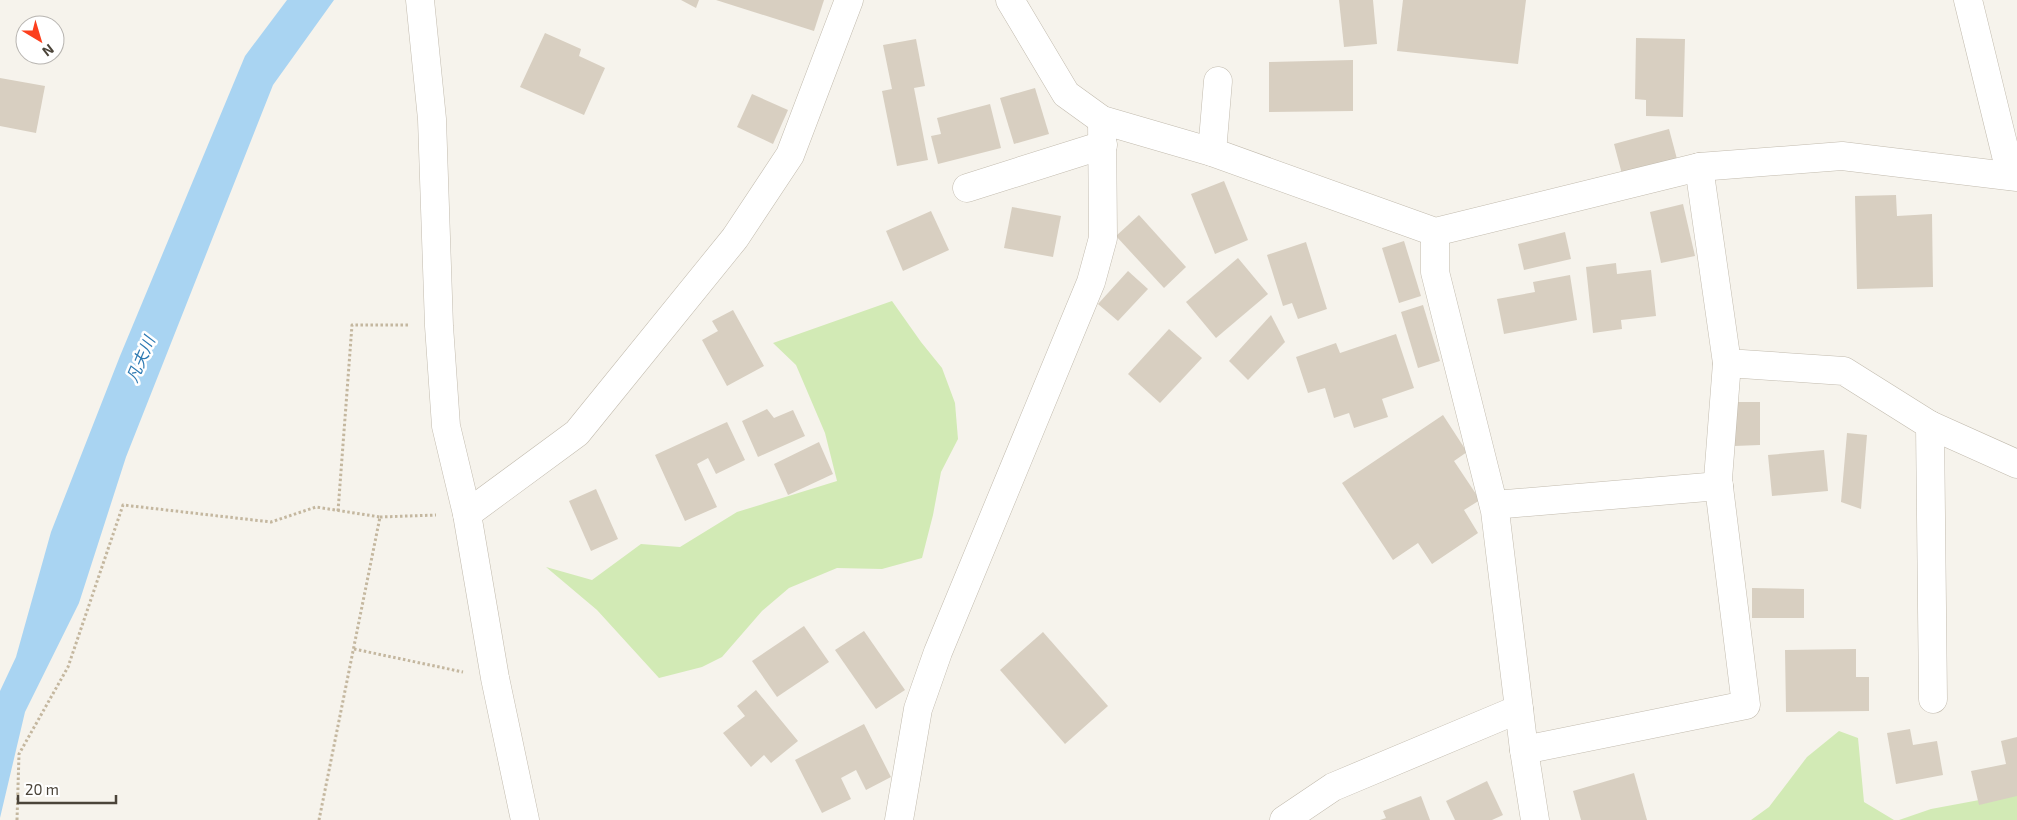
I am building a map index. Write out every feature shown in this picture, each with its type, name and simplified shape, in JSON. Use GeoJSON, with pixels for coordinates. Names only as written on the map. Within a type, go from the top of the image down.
{"type":"FeatureCollection","features":[{"type":"Feature","properties":{"kind":"street"},"geometry":{"type":"LineString","coordinates":[[420,0],[432,119],[439,326],[446,426],[467,514],[495,678],[525,820]]}},
{"type":"Feature","properties":{"kind":"street"},"geometry":{"type":"LineString","coordinates":[[467,514],[577,433],[735,238],[790,155],[849,0]]}},
{"type":"Feature","properties":{"kind":"street"},"geometry":{"type":"LineString","coordinates":[[899,820],[918,709],[938,652],[1091,282],[1103,238],[1102,132],[1066,94],[1010,0]]}},
{"type":"Feature","properties":{"kind":"street"},"geometry":{"type":"LineString","coordinates":[[967,188],[1102,132],[1212,152],[1435,232],[1699,167],[1842,156],[2014,176],[1968,0]]}},
{"type":"Feature","properties":{"kind":"street"},"geometry":{"type":"LineString","coordinates":[[1212,152],[1218,81]]}},
{"type":"Feature","properties":{"kind":"street"},"geometry":{"type":"LineString","coordinates":[[1524,750],[1746,706],[1719,486],[1727,363],[1699,167]]}},
{"type":"Feature","properties":{"kind":"street"},"geometry":{"type":"LineString","coordinates":[[1435,232],[1435,272],[1494,505],[1524,750],[1535,820]]}},
{"type":"Feature","properties":{"kind":"street"},"geometry":{"type":"LineString","coordinates":[[1727,363],[1844,371],[1930,424],[2017,464]]}},
{"type":"Feature","properties":{"kind":"street"},"geometry":{"type":"LineString","coordinates":[[1930,424],[1932,699]]}},
{"type":"Feature","properties":{"kind":"street"},"geometry":{"type":"LineString","coordinates":[[1494,505],[1719,486]]}},
{"type":"Feature","properties":{"kind":"street"},"geometry":{"type":"LineString","coordinates":[[1284,820],[1333,787],[1519,709]]}},
{"type":"Feature","properties":{"kind":"path"},"geometry":{"type":"LineString","coordinates":[[338,511],[352,325],[439,326]]}},
{"type":"Feature","properties":{"kind":"path"},"geometry":{"type":"LineString","coordinates":[[17,820],[19,754],[68,667],[123,505],[271,522],[316,507],[380,517],[467,514]]}},
{"type":"Feature","properties":{"kind":"path"},"geometry":{"type":"LineString","coordinates":[[319,820],[380,517]]}},
{"type":"Feature","properties":{"kind":"path"},"geometry":{"type":"LineString","coordinates":[[354,649],[495,678]]}},
{"type":"Feature","properties":{"kind":"green space"},"geometry":{"type":"Polygon","coordinates":[[[892,301],[942,368],[955,403],[958,439],[941,472],[922,558],[882,569],[837,568],[789,588],[762,611],[722,657],[702,667],[659,678],[597,610],[546,567],[592,580],[641,544],[680,547],[737,512],[837,481],[825,433],[796,365],[773,343],[892,301]]]}},
{"type":"Feature","properties":{"kind":"green space"},"geometry":{"type":"Polygon","coordinates":[[[1839,731],[1858,738],[1864,802],[1894,820],[1751,820],[1769,807],[1807,757],[1839,731]]]}},
{"type":"Feature","properties":{"kind":"green space"},"geometry":{"type":"Polygon","coordinates":[[[2017,793],[2017,820],[1899,820],[1931,809],[2017,793]]]}},
{"type":"Feature","properties":{"kind":"water","name":"凡夫川"},"geometry":{"type":"Polygon","coordinates":[[[287,0],[334,0],[273,85],[126,457],[79,603],[25,712],[0,818],[0,691],[16,657],[51,532],[120,356],[245,56],[287,0]]]}},
{"type":"Feature","properties":{"kind":"building"},"geometry":{"type":"Polygon","coordinates":[[[681,0],[699,0],[696,8],[681,0]]]}},
{"type":"Feature","properties":{"kind":"building"},"geometry":{"type":"Polygon","coordinates":[[[716,0],[824,0],[814,31],[716,0]]]}},
{"type":"Feature","properties":{"kind":"building"},"geometry":{"type":"Polygon","coordinates":[[[1339,0],[1373,0],[1377,44],[1344,47],[1339,0]]]}},
{"type":"Feature","properties":{"kind":"building"},"geometry":{"type":"Polygon","coordinates":[[[1403,0],[1526,0],[1518,64],[1397,51],[1403,0]]]}},
{"type":"Feature","properties":{"kind":"building"},"geometry":{"type":"Polygon","coordinates":[[[545,33],[581,49],[579,56],[605,68],[584,115],[520,87],[545,33]]]}},
{"type":"Feature","properties":{"kind":"building"},"geometry":{"type":"Polygon","coordinates":[[[1636,38],[1685,39],[1683,117],[1646,116],[1646,100],[1635,99],[1636,38]]]}},
{"type":"Feature","properties":{"kind":"building"},"geometry":{"type":"Polygon","coordinates":[[[916,39],[925,86],[914,88],[928,160],[897,166],[882,91],[892,89],[883,45],[916,39]]]}},
{"type":"Feature","properties":{"kind":"building"},"geometry":{"type":"Polygon","coordinates":[[[1353,60],[1353,111],[1269,112],[1269,62],[1353,60]]]}},
{"type":"Feature","properties":{"kind":"building"},"geometry":{"type":"Polygon","coordinates":[[[0,78],[45,86],[36,133],[0,126],[0,78]]]}},
{"type":"Feature","properties":{"kind":"building"},"geometry":{"type":"Polygon","coordinates":[[[1035,88],[1049,134],[1014,144],[1000,98],[1035,88]]]}},
{"type":"Feature","properties":{"kind":"building"},"geometry":{"type":"Polygon","coordinates":[[[752,94],[788,110],[773,144],[737,127],[752,94]]]}},
{"type":"Feature","properties":{"kind":"building"},"geometry":{"type":"Polygon","coordinates":[[[990,104],[1001,148],[938,164],[931,136],[941,134],[937,118],[990,104]]]}},
{"type":"Feature","properties":{"kind":"building"},"geometry":{"type":"Polygon","coordinates":[[[1669,129],[1677,159],[1622,174],[1614,144],[1669,129]]]}},
{"type":"Feature","properties":{"kind":"building"},"geometry":{"type":"Polygon","coordinates":[[[1224,181],[1248,240],[1215,254],[1191,194],[1224,181]]]}},
{"type":"Feature","properties":{"kind":"building"},"geometry":{"type":"Polygon","coordinates":[[[1896,195],[1897,216],[1932,214],[1933,287],[1857,289],[1855,196],[1896,195]]]}},
{"type":"Feature","properties":{"kind":"building"},"geometry":{"type":"Polygon","coordinates":[[[1683,204],[1695,256],[1661,263],[1650,212],[1683,204]]]}},
{"type":"Feature","properties":{"kind":"building"},"geometry":{"type":"Polygon","coordinates":[[[1012,207],[1061,216],[1053,257],[1004,248],[1012,207]]]}},
{"type":"Feature","properties":{"kind":"building"},"geometry":{"type":"Polygon","coordinates":[[[931,211],[949,250],[903,271],[886,231],[931,211]]]}},
{"type":"Feature","properties":{"kind":"building"},"geometry":{"type":"Polygon","coordinates":[[[1139,215],[1186,267],[1164,288],[1116,236],[1139,215]]]}},
{"type":"Feature","properties":{"kind":"building"},"geometry":{"type":"Polygon","coordinates":[[[1565,232],[1571,259],[1524,270],[1518,244],[1565,232]]]}},
{"type":"Feature","properties":{"kind":"building"},"geometry":{"type":"Polygon","coordinates":[[[1404,241],[1421,296],[1399,303],[1382,248],[1404,241]]]}},
{"type":"Feature","properties":{"kind":"building"},"geometry":{"type":"Polygon","coordinates":[[[1306,242],[1327,309],[1298,319],[1292,303],[1283,306],[1267,255],[1306,242]]]}},
{"type":"Feature","properties":{"kind":"building"},"geometry":{"type":"Polygon","coordinates":[[[1238,258],[1268,294],[1216,338],[1186,302],[1238,258]]]}},
{"type":"Feature","properties":{"kind":"building"},"geometry":{"type":"Polygon","coordinates":[[[1616,263],[1617,274],[1651,270],[1656,316],[1621,320],[1622,329],[1593,333],[1586,267],[1616,263]]]}},
{"type":"Feature","properties":{"kind":"building"},"geometry":{"type":"Polygon","coordinates":[[[1128,271],[1148,289],[1118,321],[1098,304],[1128,271]]]}},
{"type":"Feature","properties":{"kind":"building"},"geometry":{"type":"Polygon","coordinates":[[[1570,275],[1577,320],[1504,334],[1497,299],[1535,292],[1533,282],[1570,275]]]}},
{"type":"Feature","properties":{"kind":"building"},"geometry":{"type":"Polygon","coordinates":[[[1423,305],[1440,361],[1418,368],[1401,312],[1423,305]]]}},
{"type":"Feature","properties":{"kind":"building"},"geometry":{"type":"Polygon","coordinates":[[[733,310],[764,366],[727,386],[702,340],[718,331],[712,321],[733,310]]]}},
{"type":"Feature","properties":{"kind":"building"},"geometry":{"type":"Polygon","coordinates":[[[1271,315],[1285,342],[1248,380],[1229,361],[1271,315]]]}},
{"type":"Feature","properties":{"kind":"building"},"geometry":{"type":"Polygon","coordinates":[[[1169,329],[1202,358],[1160,403],[1128,374],[1169,329]]]}},
{"type":"Feature","properties":{"kind":"building"},"geometry":{"type":"Polygon","coordinates":[[[1396,334],[1414,388],[1382,399],[1388,417],[1354,428],[1349,413],[1334,418],[1325,388],[1308,393],[1296,357],[1336,343],[1340,353],[1396,334]]]}},
{"type":"Feature","properties":{"kind":"building"},"geometry":{"type":"Polygon","coordinates":[[[1734,402],[1760,402],[1760,445],[1734,446],[1734,402]]]}},
{"type":"Feature","properties":{"kind":"building"},"geometry":{"type":"Polygon","coordinates":[[[767,409],[774,418],[793,410],[805,436],[758,457],[742,421],[767,409]]]}},
{"type":"Feature","properties":{"kind":"building"},"geometry":{"type":"Polygon","coordinates":[[[1443,415],[1467,452],[1454,461],[1480,500],[1464,510],[1478,533],[1432,564],[1418,543],[1393,560],[1342,483],[1443,415]]]}},
{"type":"Feature","properties":{"kind":"building"},"geometry":{"type":"Polygon","coordinates":[[[727,422],[745,460],[716,474],[708,458],[697,464],[717,507],[685,521],[655,455],[727,422]]]}},
{"type":"Feature","properties":{"kind":"building"},"geometry":{"type":"Polygon","coordinates":[[[1847,433],[1867,435],[1861,509],[1841,502],[1847,433]]]}},
{"type":"Feature","properties":{"kind":"building"},"geometry":{"type":"Polygon","coordinates":[[[819,442],[833,474],[788,495],[774,464],[819,442]]]}},
{"type":"Feature","properties":{"kind":"building"},"geometry":{"type":"Polygon","coordinates":[[[1824,450],[1828,491],[1772,496],[1768,455],[1824,450]]]}},
{"type":"Feature","properties":{"kind":"building"},"geometry":{"type":"Polygon","coordinates":[[[596,489],[618,539],[591,551],[569,501],[596,489]]]}},
{"type":"Feature","properties":{"kind":"building"},"geometry":{"type":"Polygon","coordinates":[[[1752,588],[1804,589],[1804,618],[1752,618],[1752,588]]]}},
{"type":"Feature","properties":{"kind":"building"},"geometry":{"type":"Polygon","coordinates":[[[804,626],[829,662],[777,697],[752,661],[804,626]]]}},
{"type":"Feature","properties":{"kind":"building"},"geometry":{"type":"Polygon","coordinates":[[[864,631],[905,690],[876,709],[835,650],[864,631]]]}},
{"type":"Feature","properties":{"kind":"building"},"geometry":{"type":"Polygon","coordinates":[[[1043,632],[1108,706],[1065,744],[1000,670],[1043,632]]]}},
{"type":"Feature","properties":{"kind":"building"},"geometry":{"type":"Polygon","coordinates":[[[1856,649],[1856,677],[1869,677],[1869,711],[1786,712],[1785,650],[1856,649]]]}},
{"type":"Feature","properties":{"kind":"building"},"geometry":{"type":"Polygon","coordinates":[[[756,690],[798,741],[771,763],[764,755],[751,767],[723,733],[745,716],[737,706],[756,690]]]}},
{"type":"Feature","properties":{"kind":"building"},"geometry":{"type":"Polygon","coordinates":[[[864,724],[891,777],[866,790],[856,770],[841,778],[851,799],[822,813],[795,760],[864,724]]]}},
{"type":"Feature","properties":{"kind":"building"},"geometry":{"type":"Polygon","coordinates":[[[1910,729],[1913,745],[1937,741],[1943,775],[1896,784],[1887,733],[1910,729]]]}},
{"type":"Feature","properties":{"kind":"building"},"geometry":{"type":"Polygon","coordinates":[[[2017,737],[2017,796],[1979,805],[1971,771],[2006,764],[2001,741],[2017,737]]]}},
{"type":"Feature","properties":{"kind":"building"},"geometry":{"type":"Polygon","coordinates":[[[1634,773],[1647,820],[1581,820],[1573,791],[1634,773]]]}},
{"type":"Feature","properties":{"kind":"building"},"geometry":{"type":"Polygon","coordinates":[[[1487,781],[1503,815],[1492,820],[1455,820],[1446,801],[1487,781]]]}},
{"type":"Feature","properties":{"kind":"building"},"geometry":{"type":"Polygon","coordinates":[[[1421,796],[1430,820],[1380,820],[1386,818],[1383,811],[1421,796]]]}}]}
